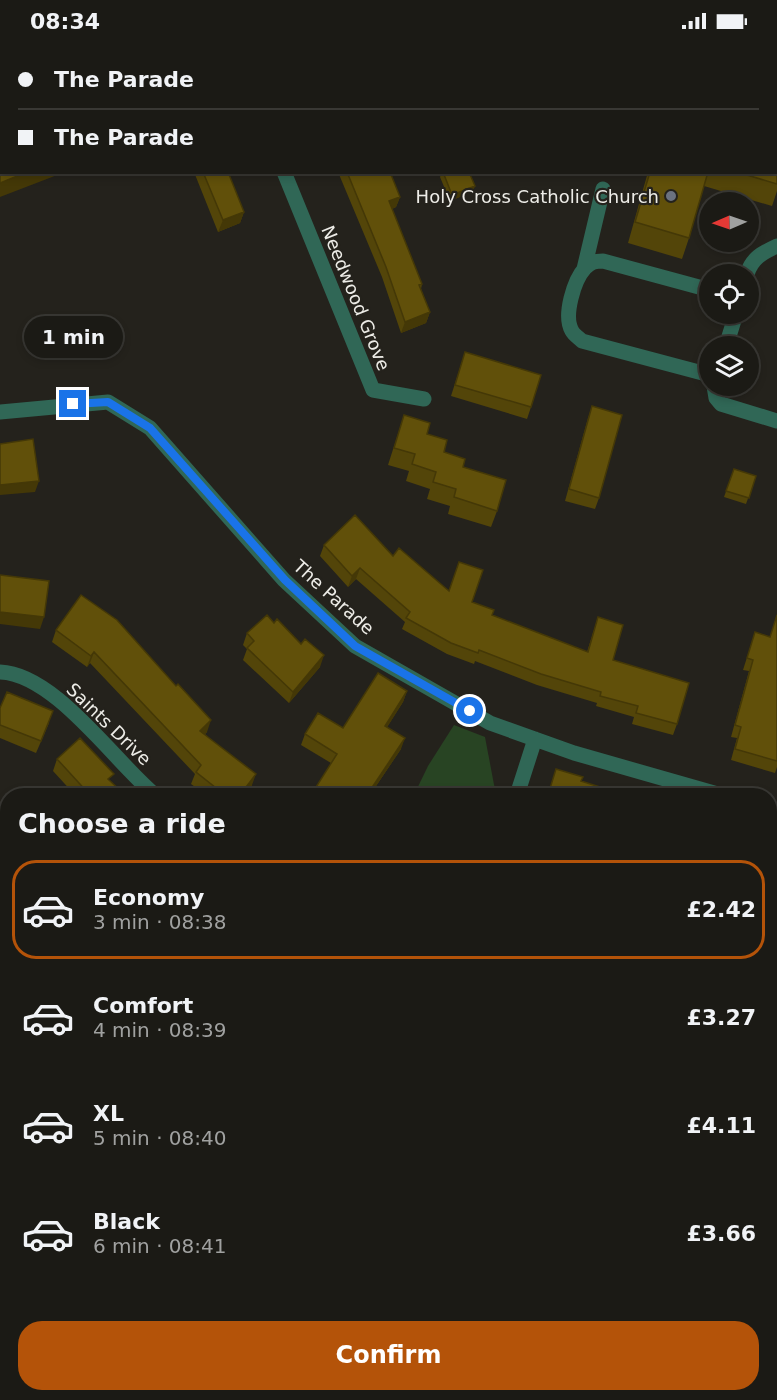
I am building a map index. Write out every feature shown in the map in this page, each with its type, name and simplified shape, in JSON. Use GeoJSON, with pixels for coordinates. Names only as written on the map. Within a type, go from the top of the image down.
{"type":"FeatureCollection","features":[{"type":"Feature","properties":{"kind":"street","name":"Needwood Grove"},"geometry":{"type":"LineString","coordinates":[[285,174],[373,390],[424,399]]}},
{"type":"Feature","properties":{"kind":"street"},"geometry":{"type":"LineString","coordinates":[[603,189],[584,268],[576,283],[568,319],[572,333],[582,341],[699,372]]}},
{"type":"Feature","properties":{"kind":"street"},"geometry":{"type":"LineString","coordinates":[[753,264],[757,256],[777,246]]}},
{"type":"Feature","properties":{"kind":"street"},"geometry":{"type":"LineString","coordinates":[[584,268],[593,262],[603,261],[699,287]]}},
{"type":"Feature","properties":{"kind":"street"},"geometry":{"type":"LineString","coordinates":[[716,396],[721,404],[777,422]]}},
{"type":"Feature","properties":{"kind":"street","name":"The Parade"},"geometry":{"type":"LineString","coordinates":[[0,412],[108,402],[150,428],[285,580],[355,646],[490,723],[574,753],[696,788]]}},
{"type":"Feature","properties":{"kind":"street","name":"Saints Drive"},"geometry":{"type":"LineString","coordinates":[[0,672],[13,673],[63,701],[148,788]]}},
{"type":"Feature","properties":{"kind":"street"},"geometry":{"type":"LineString","coordinates":[[519,788],[535,739]]}},
{"type":"Feature","properties":{"kind":"green space"},"geometry":{"type":"Polygon","coordinates":[[[454,725],[485,737],[495,788],[417,788],[428,766],[454,725]]]}},
{"type":"Feature","properties":{"kind":"building"},"geometry":{"type":"Polygon","coordinates":[[[0,174],[22,174],[0,183],[0,174]]]}},
{"type":"Feature","properties":{"kind":"building"},"geometry":{"type":"Polygon","coordinates":[[[204,174],[229,174],[244,212],[223,220],[204,174]]]}},
{"type":"Feature","properties":{"kind":"building"},"geometry":{"type":"Polygon","coordinates":[[[348,174],[391,174],[400,197],[389,201],[422,284],[419,285],[430,312],[405,322],[386,267],[348,174]]]}},
{"type":"Feature","properties":{"kind":"building"},"geometry":{"type":"Polygon","coordinates":[[[444,174],[470,174],[475,186],[452,195],[444,174]]]}},
{"type":"Feature","properties":{"kind":"building"},"geometry":{"type":"Polygon","coordinates":[[[649,174],[707,174],[702,192],[699,192],[699,203],[689,238],[635,222],[649,174]]]}},
{"type":"Feature","properties":{"kind":"building"},"geometry":{"type":"Polygon","coordinates":[[[744,174],[777,174],[777,184],[744,174]]]}},
{"type":"Feature","properties":{"kind":"building"},"geometry":{"type":"Polygon","coordinates":[[[465,352],[541,375],[531,407],[455,385],[465,352]]]}},
{"type":"Feature","properties":{"kind":"building"},"geometry":{"type":"Polygon","coordinates":[[[592,406],[622,415],[599,498],[569,489],[592,406]]]}},
{"type":"Feature","properties":{"kind":"building"},"geometry":{"type":"Polygon","coordinates":[[[404,415],[430,423],[427,434],[447,440],[444,452],[465,459],[463,467],[506,480],[497,511],[454,497],[456,489],[433,482],[436,472],[412,464],[415,454],[394,448],[404,415]]]}},
{"type":"Feature","properties":{"kind":"building"},"geometry":{"type":"Polygon","coordinates":[[[33,439],[39,481],[0,485],[0,444],[33,439]]]}},
{"type":"Feature","properties":{"kind":"building"},"geometry":{"type":"Polygon","coordinates":[[[734,469],[756,476],[749,498],[726,491],[734,469]]]}},
{"type":"Feature","properties":{"kind":"building"},"geometry":{"type":"Polygon","coordinates":[[[355,515],[393,556],[399,548],[449,591],[459,562],[483,570],[472,602],[494,610],[492,615],[588,652],[598,617],[623,625],[613,660],[689,683],[677,724],[636,713],[638,706],[600,696],[601,692],[541,674],[479,650],[478,653],[451,643],[406,618],[410,612],[360,568],[352,576],[324,545],[355,515]]]}},
{"type":"Feature","properties":{"kind":"building"},"geometry":{"type":"Polygon","coordinates":[[[0,575],[49,581],[44,617],[0,612],[0,575]]]}},
{"type":"Feature","properties":{"kind":"building"},"geometry":{"type":"Polygon","coordinates":[[[81,595],[117,620],[176,686],[178,684],[211,720],[200,731],[256,774],[245,788],[216,788],[196,772],[201,765],[94,652],[91,656],[56,630],[81,595]]]}},
{"type":"Feature","properties":{"kind":"building"},"geometry":{"type":"Polygon","coordinates":[[[267,615],[274,623],[277,619],[301,644],[305,639],[324,655],[293,692],[247,648],[254,641],[247,633],[267,615]]]}},
{"type":"Feature","properties":{"kind":"building"},"geometry":{"type":"Polygon","coordinates":[[[777,615],[777,761],[735,749],[741,727],[735,725],[753,660],[747,658],[755,632],[770,637],[777,615]]]}},
{"type":"Feature","properties":{"kind":"building"},"geometry":{"type":"Polygon","coordinates":[[[378,673],[407,691],[385,726],[405,738],[372,788],[315,788],[337,754],[305,734],[318,713],[343,728],[378,673]]]}},
{"type":"Feature","properties":{"kind":"building"},"geometry":{"type":"Polygon","coordinates":[[[7,692],[53,711],[41,741],[0,725],[0,708],[7,692]]]}},
{"type":"Feature","properties":{"kind":"building"},"geometry":{"type":"Polygon","coordinates":[[[80,738],[114,774],[108,779],[118,788],[84,788],[57,759],[80,738]]]}},
{"type":"Feature","properties":{"kind":"building"},"geometry":{"type":"Polygon","coordinates":[[[556,769],[583,777],[581,781],[603,788],[550,788],[556,769]]]}},
{"type":"Feature","properties":{"kind":"place","name":"Holy Cross Catholic Church"},"geometry":{"type":"Point","coordinates":[671,196]}},
{"type":"Feature","properties":{"kind":"route"},"geometry":{"type":"LineString","coordinates":[[73,404],[108,402],[150,428],[285,580],[355,646],[470,711]]}}]}
